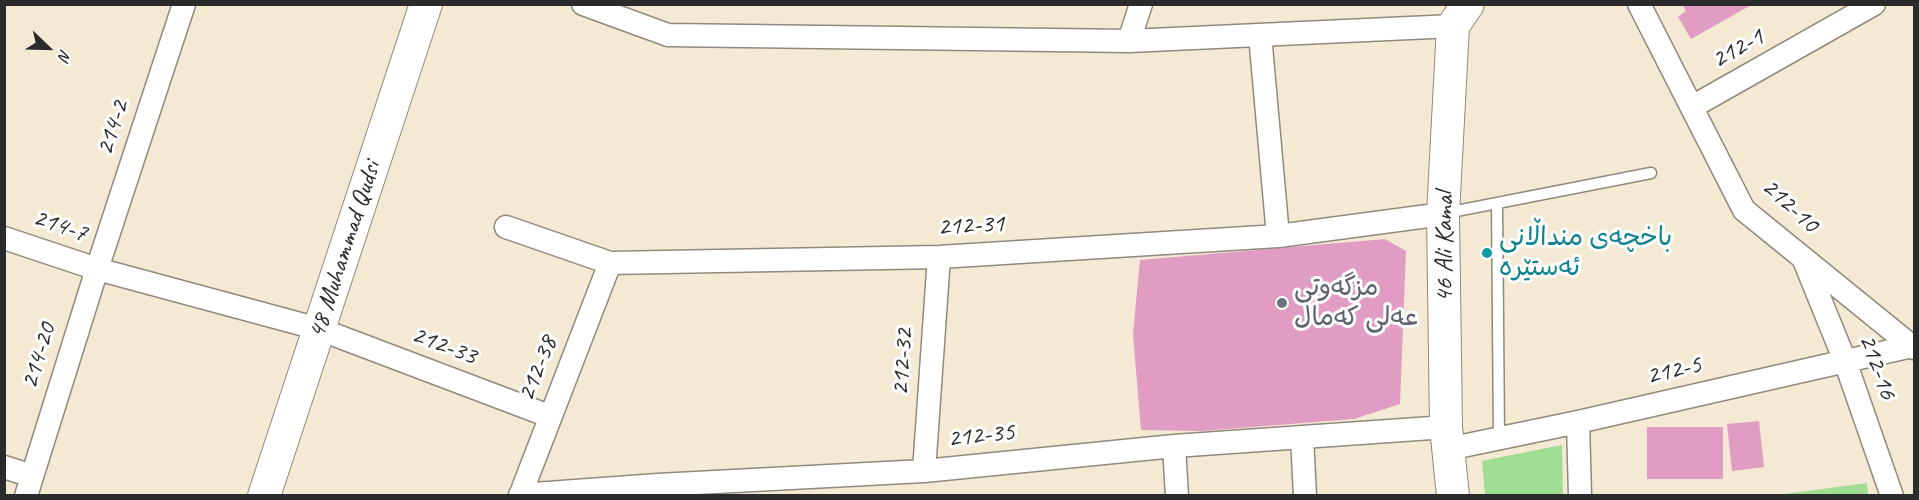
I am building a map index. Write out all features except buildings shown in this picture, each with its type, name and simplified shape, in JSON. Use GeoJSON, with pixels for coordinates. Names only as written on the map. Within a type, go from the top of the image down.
{"type":"FeatureCollection","features":[{"type":"Feature","properties":{"kind":"street","name":"214-2"},"geometry":{"type":"LineString","coordinates":[[97,269],[184,4]]}},
{"type":"Feature","properties":{"kind":"street","name":"48 Muhammad Qudsi"},"geometry":{"type":"LineString","coordinates":[[264,495],[426,4]]}},
{"type":"Feature","properties":{"kind":"street"},"geometry":{"type":"LineString","coordinates":[[583,4],[668,34],[1129,41],[1260,35],[1454,12]]}},
{"type":"Feature","properties":{"kind":"street"},"geometry":{"type":"LineString","coordinates":[[1129,41],[1141,4]]}},
{"type":"Feature","properties":{"kind":"street","name":"212-10"},"geometry":{"type":"LineString","coordinates":[[1639,4],[1744,210],[1913,347]]}},
{"type":"Feature","properties":{"kind":"street","name":"212-1"},"geometry":{"type":"LineString","coordinates":[[1692,107],[1874,4]]}},
{"type":"Feature","properties":{"kind":"street","name":"46 Ali Kamal"},"geometry":{"type":"LineString","coordinates":[[1453,495],[1447,438],[1443,214],[1454,12]]}},
{"type":"Feature","properties":{"kind":"street"},"geometry":{"type":"LineString","coordinates":[[1260,35],[1278,236]]}},
{"type":"Feature","properties":{"kind":"street","name":"212-31"},"geometry":{"type":"LineString","coordinates":[[506,227],[610,263],[939,257],[1278,236],[1443,214]]}},
{"type":"Feature","properties":{"kind":"street","name":"214-7"},"geometry":{"type":"LineString","coordinates":[[4,238],[97,269],[319,329]]}},
{"type":"Feature","properties":{"kind":"street","name":"212-32"},"geometry":{"type":"LineString","coordinates":[[924,471],[939,257]]}},
{"type":"Feature","properties":{"kind":"street","name":"212-16"},"geometry":{"type":"LineString","coordinates":[[1804,259],[1845,361],[1892,495]]}},
{"type":"Feature","properties":{"kind":"street","name":"212-38"},"geometry":{"type":"LineString","coordinates":[[520,495],[610,263]]}},
{"type":"Feature","properties":{"kind":"street","name":"214-20"},"geometry":{"type":"LineString","coordinates":[[29,486],[97,269]]}},
{"type":"Feature","properties":{"kind":"street","name":"212-33"},"geometry":{"type":"LineString","coordinates":[[319,329],[549,416]]}},
{"type":"Feature","properties":{"kind":"street","name":"212-5"},"geometry":{"type":"LineString","coordinates":[[1447,438],[1499,438],[1913,347]]}},
{"type":"Feature","properties":{"kind":"street"},"geometry":{"type":"LineString","coordinates":[[1578,422],[1580,495]]}},
{"type":"Feature","properties":{"kind":"street"},"geometry":{"type":"LineString","coordinates":[[1302,437],[1305,495]]}},
{"type":"Feature","properties":{"kind":"street","name":"212-35"},"geometry":{"type":"LineString","coordinates":[[520,495],[924,471],[1174,446],[1302,437],[1447,438]]}},
{"type":"Feature","properties":{"kind":"street"},"geometry":{"type":"LineString","coordinates":[[1174,446],[1177,495]]}},
{"type":"Feature","properties":{"kind":"street"},"geometry":{"type":"LineString","coordinates":[[4,467],[29,486]]}},
{"type":"Feature","properties":{"kind":"lane"},"geometry":{"type":"LineString","coordinates":[[1443,214],[1651,173]]}},
{"type":"Feature","properties":{"kind":"lane"},"geometry":{"type":"LineString","coordinates":[[1497,203],[1499,438]]}},
{"type":"Feature","properties":{"kind":"green space"},"geometry":{"type":"Polygon","coordinates":[[[1562,445],[1563,495],[1485,495],[1482,461],[1562,445]]]}},
{"type":"Feature","properties":{"kind":"green space"},"geometry":{"type":"Polygon","coordinates":[[[1867,483],[1868,495],[1785,495],[1785,494],[1867,483]]]}},
{"type":"Feature","properties":{"kind":"place","name":"باخچەی منداڵانی ئەستێرە"},"geometry":{"type":"Point","coordinates":[1487,253]}},
{"type":"Feature","properties":{"kind":"place","name":"مزگەوتی عەلی کەمال"},"geometry":{"type":"Point","coordinates":[1282,303]}}]}
